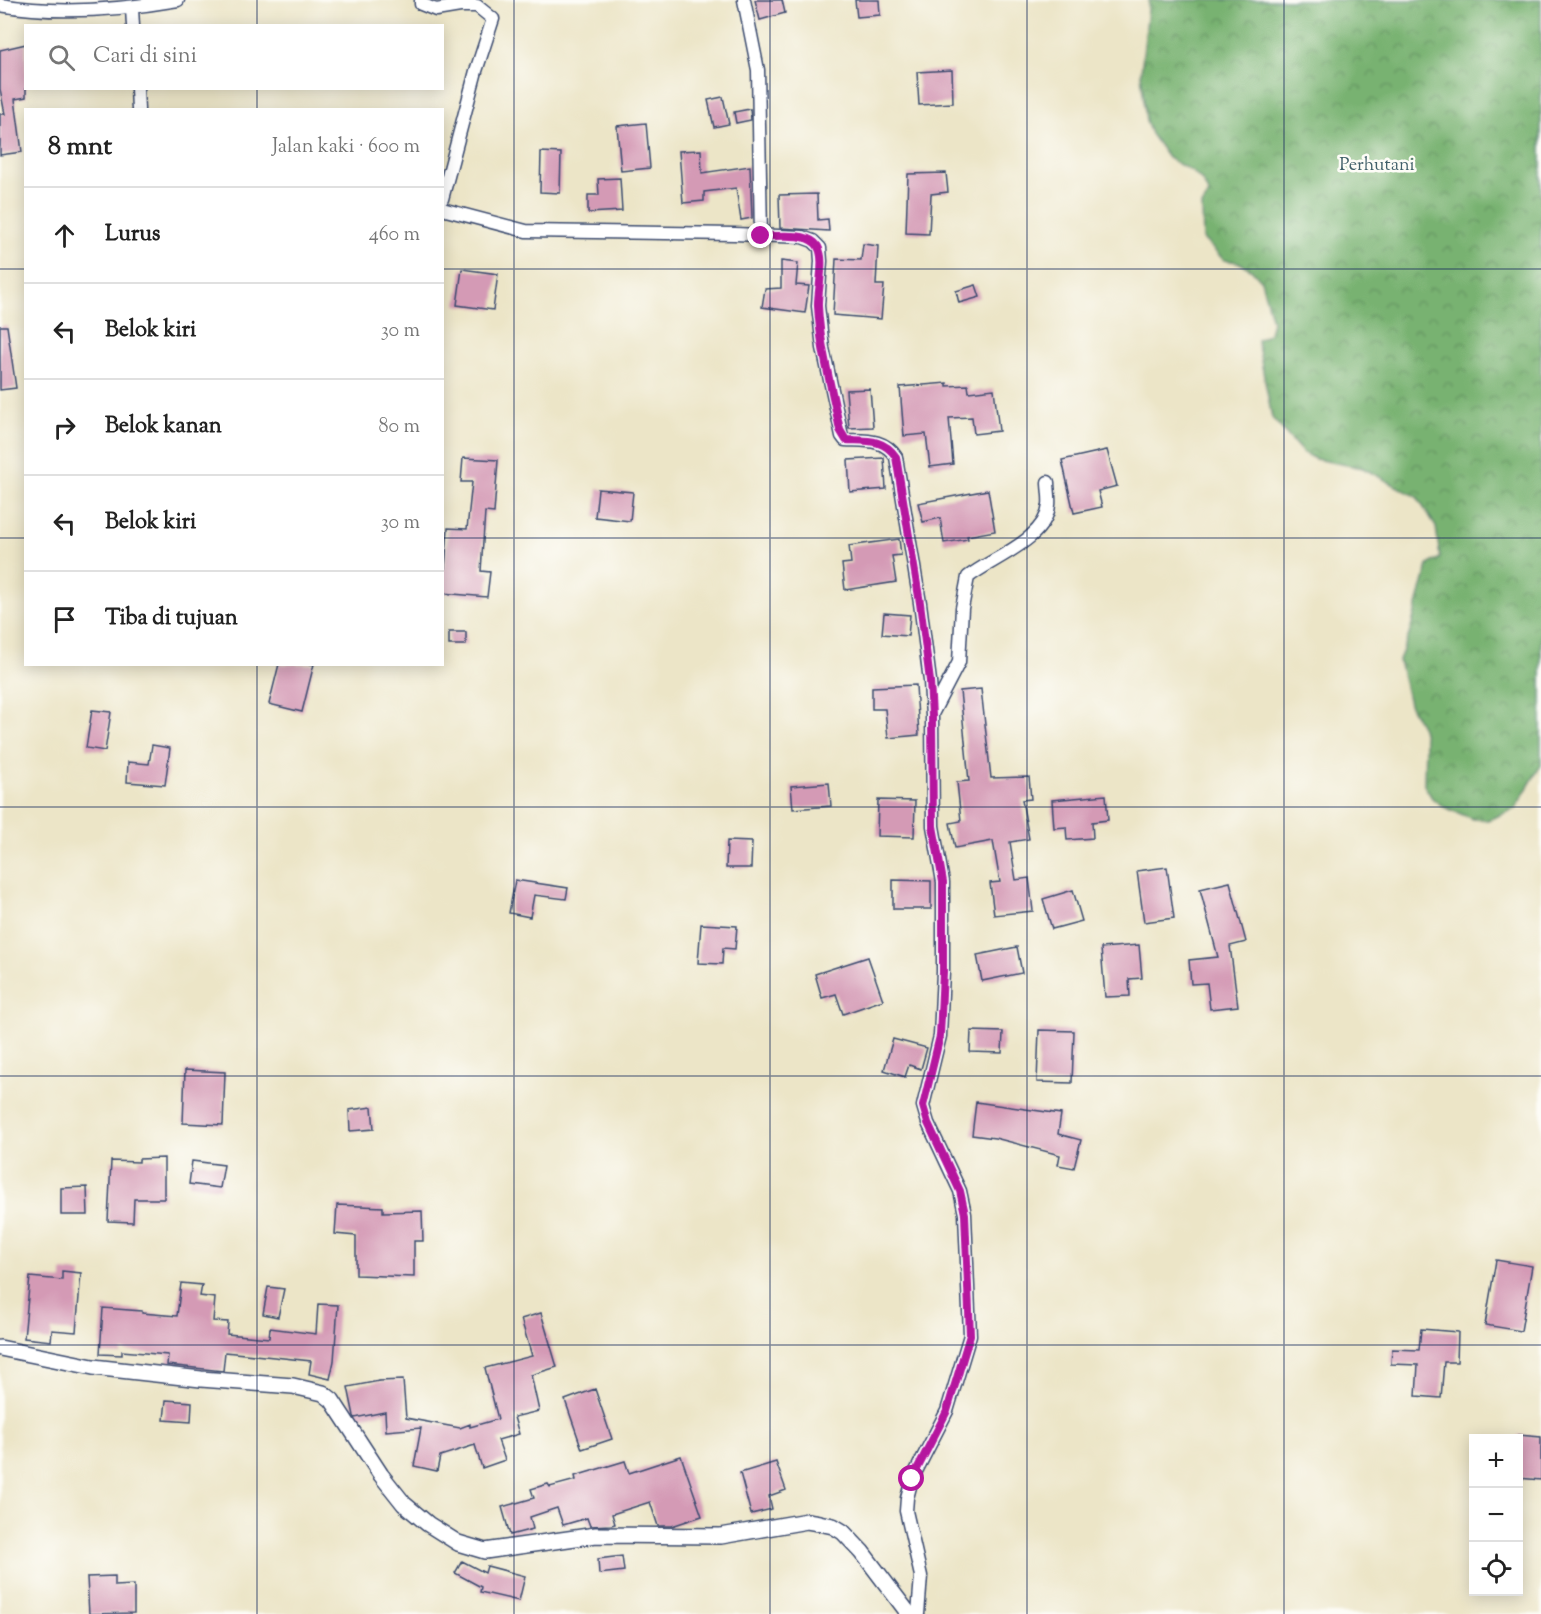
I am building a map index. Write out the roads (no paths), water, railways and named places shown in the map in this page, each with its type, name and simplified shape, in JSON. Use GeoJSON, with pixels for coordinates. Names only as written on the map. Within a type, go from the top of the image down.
{"type":"FeatureCollection","features":[{"type":"Feature","properties":{"kind":"street"},"geometry":{"type":"LineString","coordinates":[[0,5],[29,10],[132,8],[178,0]]}},
{"type":"Feature","properties":{"kind":"street"},"geometry":{"type":"LineString","coordinates":[[421,0],[421,4],[436,10],[477,6],[493,20],[476,71],[444,191]]}},
{"type":"Feature","properties":{"kind":"street"},"geometry":{"type":"LineString","coordinates":[[744,0],[758,70],[761,236]]}},
{"type":"Feature","properties":{"kind":"street"},"geometry":{"type":"LineString","coordinates":[[132,8],[133,24]]}},
{"type":"Feature","properties":{"kind":"street"},"geometry":{"type":"LineString","coordinates":[[136,90],[138,108]]}},
{"type":"Feature","properties":{"kind":"street"},"geometry":{"type":"LineString","coordinates":[[444,210],[526,231],[735,234],[802,237],[813,241],[820,248],[818,306],[842,436],[846,440],[865,439],[884,444],[896,457],[920,603],[932,716],[933,826],[943,882],[940,1036],[923,1106],[928,1123],[960,1191],[965,1214],[970,1335],[947,1411],[912,1479],[907,1498],[906,1511],[921,1576],[918,1614]]}},
{"type":"Feature","properties":{"kind":"street"},"geometry":{"type":"LineString","coordinates":[[932,716],[959,662],[962,608],[968,578],[980,567],[1012,550],[1039,529],[1049,507],[1048,482]]}},
{"type":"Feature","properties":{"kind":"street"},"geometry":{"type":"LineString","coordinates":[[0,1348],[93,1367],[293,1386],[323,1393],[332,1400],[381,1475],[404,1504],[428,1524],[458,1544],[470,1548],[485,1551],[517,1548],[596,1535],[721,1536],[807,1521],[832,1526],[843,1532],[862,1552],[909,1614]]}},
{"type":"Feature","properties":{"kind":"park label","name":"Perhutani"},"geometry":{"type":"Point","coordinates":[1377,164]}}]}
